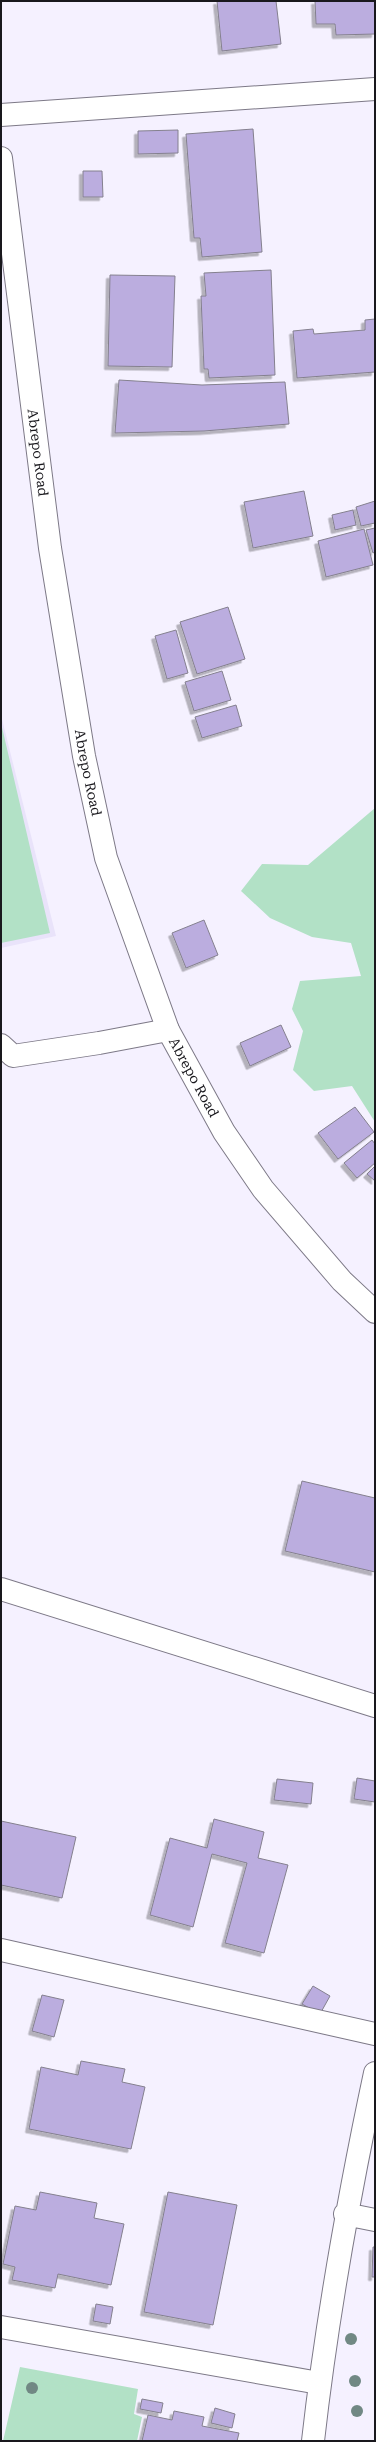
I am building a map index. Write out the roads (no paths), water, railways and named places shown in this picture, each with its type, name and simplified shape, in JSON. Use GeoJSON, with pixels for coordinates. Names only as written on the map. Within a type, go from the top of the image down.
{"type":"FeatureCollection","features":[{"type":"Feature","properties":{"kind":"street"},"geometry":{"type":"LineString","coordinates":[[1,115],[375,89]]}},
{"type":"Feature","properties":{"kind":"street","name":"Abrepo Road"},"geometry":{"type":"LineString","coordinates":[[1,158],[50,548],[84,756],[106,858],[168,1030],[224,1132],[263,1189],[342,1281],[375,1312]]}},
{"type":"Feature","properties":{"kind":"street"},"geometry":{"type":"LineString","coordinates":[[1,1045],[13,1056],[99,1044],[168,1030]]}},
{"type":"Feature","properties":{"kind":"street"},"geometry":{"type":"LineString","coordinates":[[1,1589],[375,1706]]}},
{"type":"Feature","properties":{"kind":"street"},"geometry":{"type":"LineString","coordinates":[[1,1950],[375,2034]]}},
{"type":"Feature","properties":{"kind":"street"},"geometry":{"type":"LineString","coordinates":[[313,2441],[319,2383],[345,2214],[375,2073]]}},
{"type":"Feature","properties":{"kind":"street"},"geometry":{"type":"LineString","coordinates":[[345,2214],[375,2220]]}},
{"type":"Feature","properties":{"kind":"street"},"geometry":{"type":"LineString","coordinates":[[1,2327],[319,2383]]}}]}
